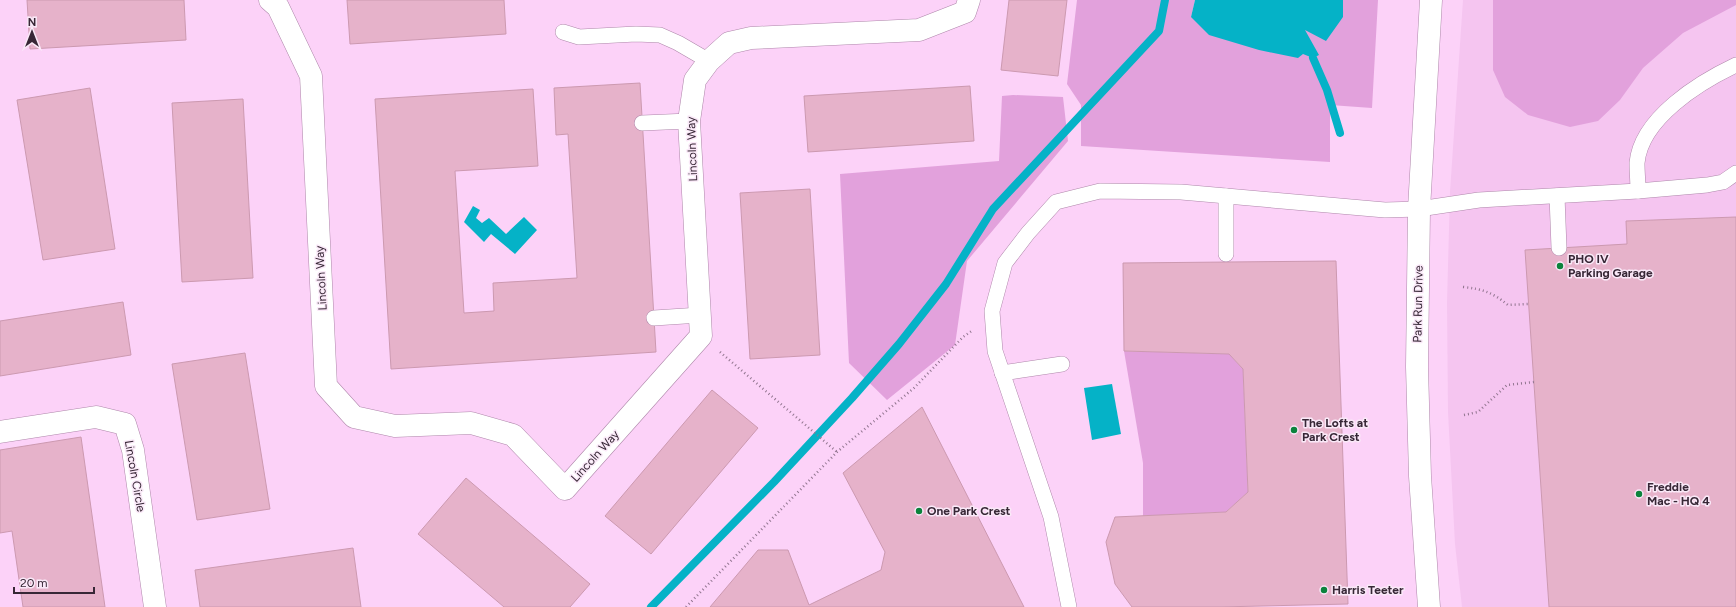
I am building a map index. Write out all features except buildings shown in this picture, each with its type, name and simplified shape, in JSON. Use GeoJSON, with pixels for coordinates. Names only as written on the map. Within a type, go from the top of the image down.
{"type":"FeatureCollection","features":[{"type":"Feature","properties":{"kind":"street","name":"Lincoln Way"},"geometry":{"type":"LineString","coordinates":[[270,0],[278,8],[311,76],[326,386],[354,417],[395,426],[471,423],[513,435],[565,489],[701,336],[689,121],[695,80],[709,61],[729,43],[751,38],[919,30],[965,12],[969,0]]}},
{"type":"Feature","properties":{"kind":"street","name":"Park Run Drive"},"geometry":{"type":"LineString","coordinates":[[1429,607],[1420,476],[1417,368],[1420,209],[1431,0]]}},
{"type":"Feature","properties":{"kind":"street","name":"Lincoln Circle"},"geometry":{"type":"LineString","coordinates":[[0,432],[96,417],[125,424],[133,450],[155,607]]}},
{"type":"Feature","properties":{"kind":"lane"},"geometry":{"type":"LineString","coordinates":[[563,32],[579,37],[606,37],[636,34],[660,35],[678,43],[709,61]]}},
{"type":"Feature","properties":{"kind":"lane"},"geometry":{"type":"LineString","coordinates":[[1638,191],[1637,162],[1642,145],[1649,132],[1669,108],[1695,87],[1736,64]]}},
{"type":"Feature","properties":{"kind":"lane"},"geometry":{"type":"LineString","coordinates":[[642,123],[689,121]]}},
{"type":"Feature","properties":{"kind":"lane"},"geometry":{"type":"LineString","coordinates":[[1070,607],[1051,517],[995,351],[992,311],[1005,263],[1028,233],[1056,202],[1100,191],[1181,192],[1385,210],[1420,209],[1479,200],[1707,186],[1723,182],[1736,173]]}},
{"type":"Feature","properties":{"kind":"lane"},"geometry":{"type":"LineString","coordinates":[[1226,196],[1226,254]]}},
{"type":"Feature","properties":{"kind":"lane"},"geometry":{"type":"LineString","coordinates":[[1557,196],[1559,248]]}},
{"type":"Feature","properties":{"kind":"lane"},"geometry":{"type":"LineString","coordinates":[[654,318],[700,314]]}},
{"type":"Feature","properties":{"kind":"lane"},"geometry":{"type":"LineString","coordinates":[[1002,373],[1062,364]]}},
{"type":"Feature","properties":{"kind":"path"},"geometry":{"type":"LineString","coordinates":[[1463,286],[1484,290],[1500,298],[1508,305],[1528,304]]}},
{"type":"Feature","properties":{"kind":"path"},"geometry":{"type":"LineString","coordinates":[[686,607],[837,452],[914,388],[966,334],[978,329]]}},
{"type":"Feature","properties":{"kind":"path"},"geometry":{"type":"LineString","coordinates":[[701,336],[837,452]]}},
{"type":"Feature","properties":{"kind":"path"},"geometry":{"type":"LineString","coordinates":[[1464,415],[1478,412],[1507,385],[1534,382]]}},
{"type":"Feature","properties":{"kind":"shaded area"},"geometry":{"type":"Polygon","coordinates":[[[1077,0],[1195,0],[1191,17],[1305,30],[1343,17],[1343,0],[1378,0],[1372,108],[1330,105],[1330,162],[1081,146],[1081,105],[1067,84],[1077,0]]]}},
{"type":"Feature","properties":{"kind":"shaded area"},"geometry":{"type":"Polygon","coordinates":[[[1463,0],[1736,0],[1736,607],[1462,607],[1455,544],[1448,412],[1447,303],[1450,192],[1463,0]]]}},
{"type":"Feature","properties":{"kind":"shaded area"},"geometry":{"type":"Polygon","coordinates":[[[1493,0],[1736,0],[1736,5],[1683,33],[1643,68],[1620,100],[1598,121],[1570,127],[1528,115],[1505,97],[1493,70],[1493,0]]]}},
{"type":"Feature","properties":{"kind":"shaded area"},"geometry":{"type":"Polygon","coordinates":[[[1002,96],[1063,97],[1068,141],[967,261],[955,345],[887,400],[849,363],[840,174],[999,161],[1002,96]]]}},
{"type":"Feature","properties":{"kind":"shaded area"},"geometry":{"type":"Polygon","coordinates":[[[1124,351],[1229,354],[1243,369],[1248,492],[1226,512],[1143,516],[1143,463],[1124,351]]]}},
{"type":"Feature","properties":{"kind":"water"},"geometry":{"type":"Polygon","coordinates":[[[1195,0],[1343,0],[1343,17],[1326,41],[1305,30],[1319,55],[1313,58],[1303,54],[1298,58],[1259,50],[1209,35],[1191,17],[1195,0]]]}},
{"type":"Feature","properties":{"kind":"water"},"geometry":{"type":"Polygon","coordinates":[[[473,206],[480,210],[476,218],[482,223],[489,218],[506,234],[524,217],[537,230],[515,254],[491,234],[484,242],[464,222],[473,206]]]}},
{"type":"Feature","properties":{"kind":"water"},"geometry":{"type":"Polygon","coordinates":[[[1112,384],[1121,434],[1092,440],[1084,388],[1112,384]]]}},
{"type":"Feature","properties":{"kind":"waterway"},"geometry":{"type":"LineString","coordinates":[[651,607],[774,482],[852,398],[899,344],[946,284],[993,209],[1159,31],[1165,0]]}},
{"type":"Feature","properties":{"kind":"waterway"},"geometry":{"type":"LineString","coordinates":[[1313,58],[1327,90],[1340,133]]}},
{"type":"Feature","properties":{"kind":"place","name":"PHO IV Parking Garage"},"geometry":{"type":"Point","coordinates":[1560,266]}},
{"type":"Feature","properties":{"kind":"place","name":"The Lofts at Park Crest"},"geometry":{"type":"Point","coordinates":[1294,430]}},
{"type":"Feature","properties":{"kind":"place","name":"Freddie Mac - HQ 4"},"geometry":{"type":"Point","coordinates":[1639,494]}},
{"type":"Feature","properties":{"kind":"place","name":"One Park Crest"},"geometry":{"type":"Point","coordinates":[919,511]}},
{"type":"Feature","properties":{"kind":"place","name":"Harris Teeter"},"geometry":{"type":"Point","coordinates":[1324,590]}}]}
